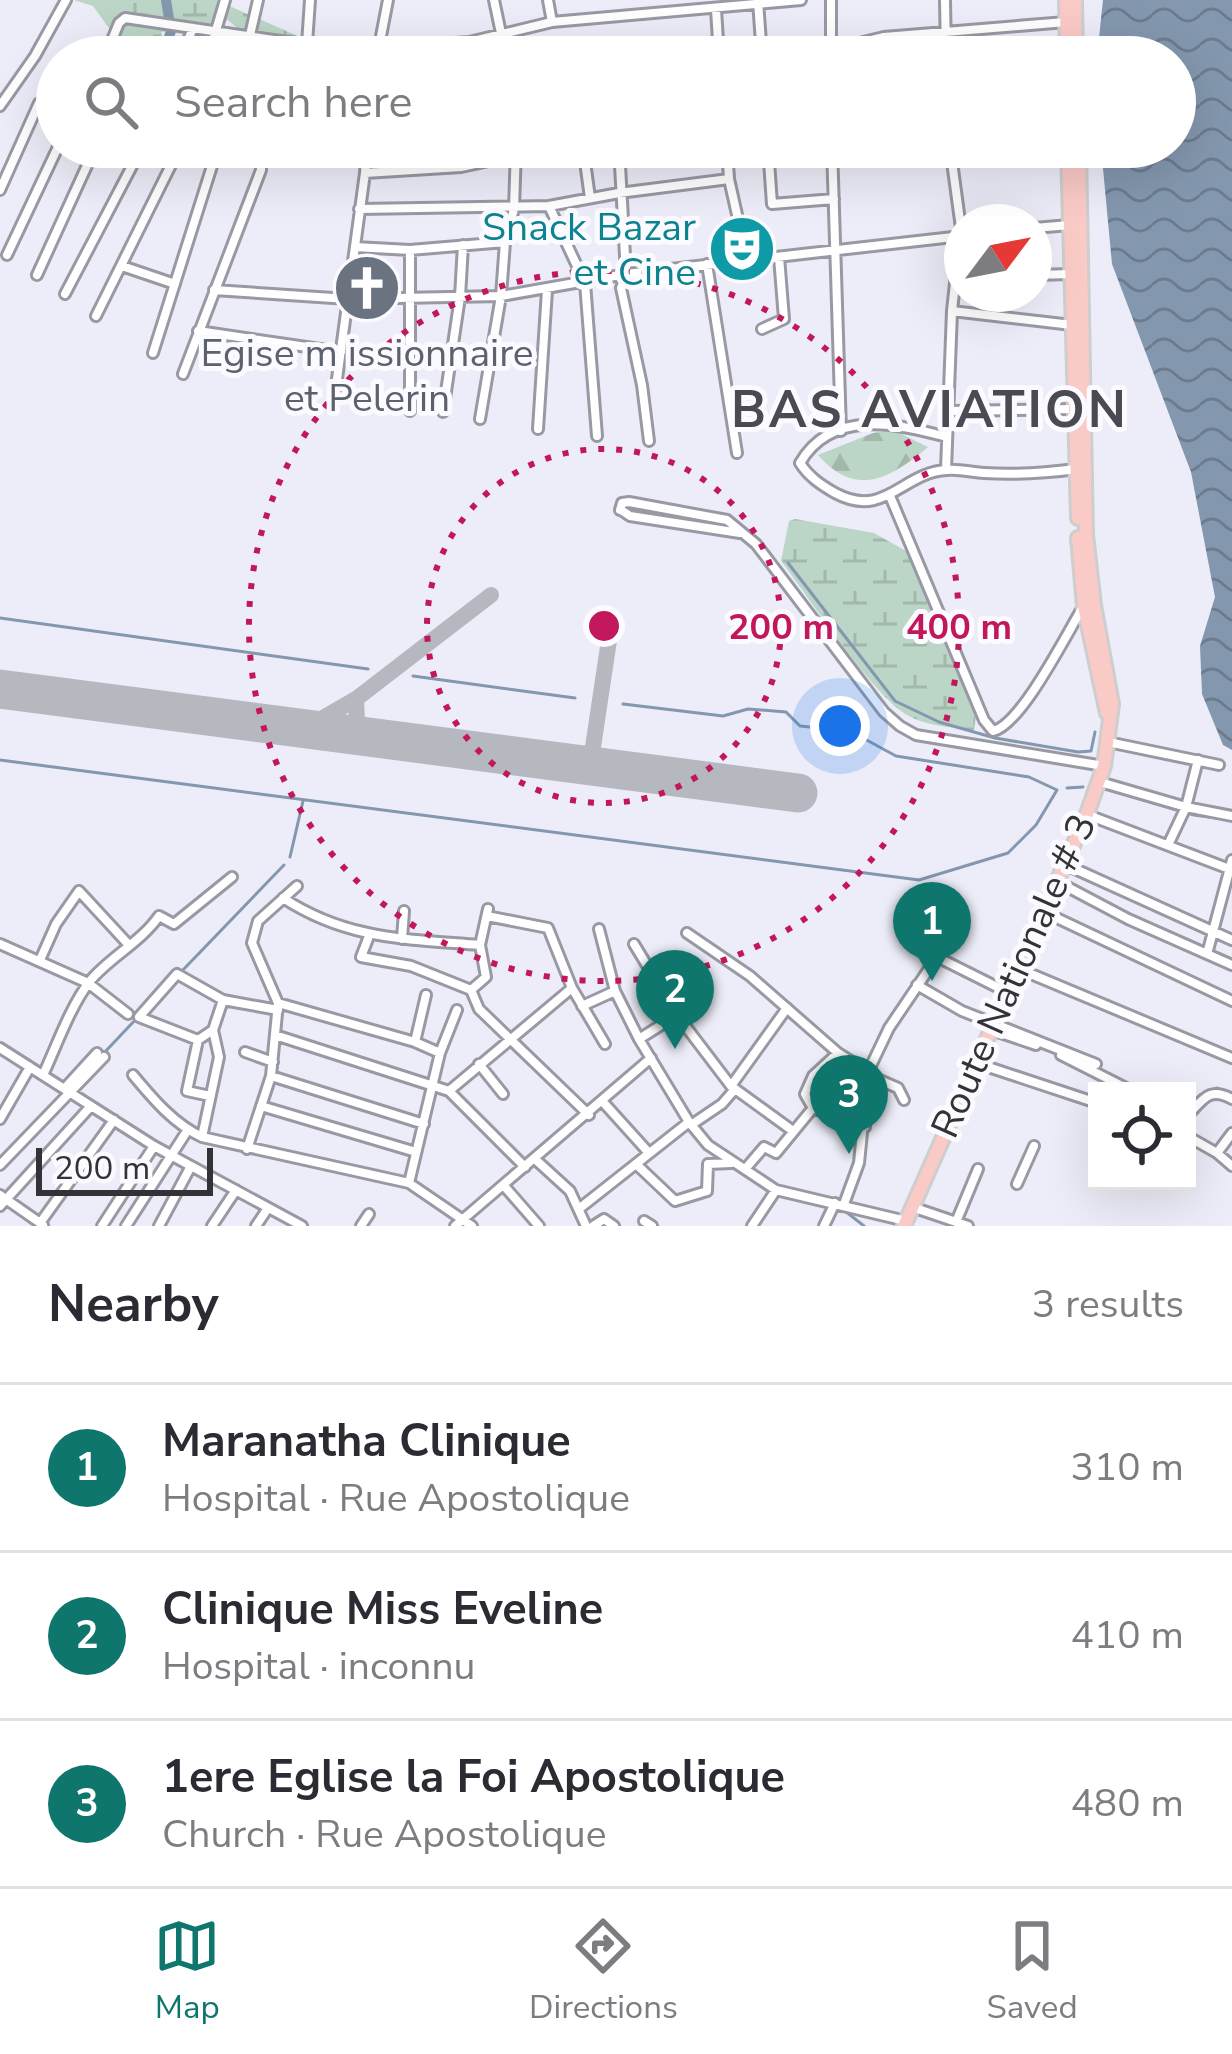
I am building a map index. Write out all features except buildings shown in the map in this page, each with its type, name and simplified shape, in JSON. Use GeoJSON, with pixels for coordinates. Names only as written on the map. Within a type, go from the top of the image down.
{"type":"FeatureCollection","features":[{"type":"Feature","properties":{"kind":"main road"},"geometry":{"type":"LineString","coordinates":[[1066,0],[1073,36]]}},
{"type":"Feature","properties":{"kind":"main road"},"geometry":{"type":"LineString","coordinates":[[1069,36],[1075,0]]}},
{"type":"Feature","properties":{"kind":"main road","name":"Route Nationale # 3"},"geometry":{"type":"LineString","coordinates":[[907,1218],[1087,814],[1108,742],[1112,687],[1089,570],[1074,410],[1078,354],[1072,325],[1069,168]]}},
{"type":"Feature","properties":{"kind":"main road","name":"Route Nationale # 3"},"geometry":{"type":"LineString","coordinates":[[1079,168],[1084,606],[1109,722]]}},
{"type":"Feature","properties":{"kind":"street"},"geometry":{"type":"LineString","coordinates":[[46,36],[66,0]]}},
{"type":"Feature","properties":{"kind":"street"},"geometry":{"type":"LineString","coordinates":[[214,36],[225,0]]}},
{"type":"Feature","properties":{"kind":"street"},"geometry":{"type":"LineString","coordinates":[[251,36],[258,0]]}},
{"type":"Feature","properties":{"kind":"street"},"geometry":{"type":"LineString","coordinates":[[308,36],[310,0]]}},
{"type":"Feature","properties":{"kind":"street"},"geometry":{"type":"LineString","coordinates":[[381,36],[388,0]]}},
{"type":"Feature","properties":{"kind":"street"},"geometry":{"type":"LineString","coordinates":[[494,0],[502,36],[552,22],[801,0]]}},
{"type":"Feature","properties":{"kind":"street"},"geometry":{"type":"LineString","coordinates":[[548,0],[552,22]]}},
{"type":"Feature","properties":{"kind":"street"},"geometry":{"type":"LineString","coordinates":[[830,36],[831,0]]}},
{"type":"Feature","properties":{"kind":"street"},"geometry":{"type":"LineString","coordinates":[[945,0],[946,36]]}},
{"type":"Feature","properties":{"kind":"street"},"geometry":{"type":"LineString","coordinates":[[758,1],[760,36]]}},
{"type":"Feature","properties":{"kind":"street"},"geometry":{"type":"LineString","coordinates":[[716,9],[718,36]]}},
{"type":"Feature","properties":{"kind":"street"},"geometry":{"type":"LineString","coordinates":[[114,36],[121,20],[133,18],[244,36]]}},
{"type":"Feature","properties":{"kind":"street"},"geometry":{"type":"LineString","coordinates":[[893,36],[1071,22]]}},
{"type":"Feature","properties":{"kind":"street"},"geometry":{"type":"LineString","coordinates":[[190,36],[193,28]]}},
{"type":"Feature","properties":{"kind":"street"},"geometry":{"type":"LineString","coordinates":[[0,106],[36,54]]}},
{"type":"Feature","properties":{"kind":"street"},"geometry":{"type":"LineString","coordinates":[[0,190],[36,110]]}},
{"type":"Feature","properties":{"kind":"street"},"geometry":{"type":"LineString","coordinates":[[6,255],[48,168]]}},
{"type":"Feature","properties":{"kind":"street"},"geometry":{"type":"LineString","coordinates":[[37,275],[85,168]]}},
{"type":"Feature","properties":{"kind":"street"},"geometry":{"type":"LineString","coordinates":[[65,293],[131,168]]}},
{"type":"Feature","properties":{"kind":"street"},"geometry":{"type":"LineString","coordinates":[[97,316],[170,168]]}},
{"type":"Feature","properties":{"kind":"street"},"geometry":{"type":"LineString","coordinates":[[153,353],[211,168]]}},
{"type":"Feature","properties":{"kind":"street"},"geometry":{"type":"LineString","coordinates":[[183,374],[261,168]]}},
{"type":"Feature","properties":{"kind":"street"},"geometry":{"type":"LineString","coordinates":[[334,400],[365,168]]}},
{"type":"Feature","properties":{"kind":"street"},"geometry":{"type":"LineString","coordinates":[[365,173],[445,168]]}},
{"type":"Feature","properties":{"kind":"street"},"geometry":{"type":"LineString","coordinates":[[480,418],[514,208],[515,168]]}},
{"type":"Feature","properties":{"kind":"street"},"geometry":{"type":"LineString","coordinates":[[586,168],[590,198]]}},
{"type":"Feature","properties":{"kind":"street"},"geometry":{"type":"LineString","coordinates":[[619,168],[626,274],[621,288],[649,441]]}},
{"type":"Feature","properties":{"kind":"street"},"geometry":{"type":"LineString","coordinates":[[730,168],[747,260]]}},
{"type":"Feature","properties":{"kind":"street"},"geometry":{"type":"LineString","coordinates":[[770,168],[772,203],[834,199]]}},
{"type":"Feature","properties":{"kind":"street"},"geometry":{"type":"LineString","coordinates":[[833,168],[841,431]]}},
{"type":"Feature","properties":{"kind":"street"},"geometry":{"type":"LineString","coordinates":[[953,168],[957,204]]}},
{"type":"Feature","properties":{"kind":"street"},"geometry":{"type":"LineString","coordinates":[[359,213],[549,206],[729,179]]}},
{"type":"Feature","properties":{"kind":"street"},"geometry":{"type":"LineString","coordinates":[[549,206],[585,283],[597,436]]}},
{"type":"Feature","properties":{"kind":"street"},"geometry":{"type":"LineString","coordinates":[[1052,226],[1070,225]]}},
{"type":"Feature","properties":{"kind":"street"},"geometry":{"type":"LineString","coordinates":[[214,290],[348,299],[501,296],[626,274],[944,238]]}},
{"type":"Feature","properties":{"kind":"street"},"geometry":{"type":"LineString","coordinates":[[356,242],[410,250],[505,242]]}},
{"type":"Feature","properties":{"kind":"street"},"geometry":{"type":"LineString","coordinates":[[443,412],[463,245]]}},
{"type":"Feature","properties":{"kind":"street"},"geometry":{"type":"LineString","coordinates":[[410,250],[410,411]]}},
{"type":"Feature","properties":{"kind":"street"},"geometry":{"type":"LineString","coordinates":[[762,329],[784,319],[779,257]]}},
{"type":"Feature","properties":{"kind":"street"},"geometry":{"type":"LineString","coordinates":[[707,264],[737,453]]}},
{"type":"Feature","properties":{"kind":"street"},"geometry":{"type":"LineString","coordinates":[[122,266],[175,284]]}},
{"type":"Feature","properties":{"kind":"street"},"geometry":{"type":"LineString","coordinates":[[1052,274],[1071,274]]}},
{"type":"Feature","properties":{"kind":"street"},"geometry":{"type":"LineString","coordinates":[[538,429],[547,290]]}},
{"type":"Feature","properties":{"kind":"street"},"geometry":{"type":"LineString","coordinates":[[946,470],[952,312]]}},
{"type":"Feature","properties":{"kind":"street"},"geometry":{"type":"LineString","coordinates":[[961,312],[1072,325]]}},
{"type":"Feature","properties":{"kind":"street"},"geometry":{"type":"LineString","coordinates":[[198,331],[341,352]]}},
{"type":"Feature","properties":{"kind":"street"},"geometry":{"type":"LineString","coordinates":[[950,411],[1074,410]]}},
{"type":"Feature","properties":{"kind":"street"},"geometry":{"type":"LineString","coordinates":[[947,437],[872,422],[841,431],[808,450],[800,463],[820,484],[850,500],[870,502],[890,496],[922,475],[946,470],[1080,469]]}},
{"type":"Feature","properties":{"kind":"street"},"geometry":{"type":"LineString","coordinates":[[890,496],[984,720],[993,731],[1000,730],[1019,710],[1084,606]]}},
{"type":"Feature","properties":{"kind":"street"},"geometry":{"type":"LineString","coordinates":[[747,536],[630,516],[621,507],[629,502],[727,520],[747,536],[884,712],[916,735],[1104,766]]}},
{"type":"Feature","properties":{"kind":"street"},"geometry":{"type":"LineString","coordinates":[[1108,742],[1219,765]]}},
{"type":"Feature","properties":{"kind":"street"},"geometry":{"type":"LineString","coordinates":[[1168,845],[1198,760]]}},
{"type":"Feature","properties":{"kind":"street"},"geometry":{"type":"LineString","coordinates":[[1100,782],[1184,810],[1232,816]]}},
{"type":"Feature","properties":{"kind":"street"},"geometry":{"type":"LineString","coordinates":[[1087,814],[1231,867],[1207,954]]}},
{"type":"Feature","properties":{"kind":"street"},"geometry":{"type":"LineString","coordinates":[[1064,864],[1232,940]]}},
{"type":"Feature","properties":{"kind":"street"},"geometry":{"type":"LineString","coordinates":[[43,1075],[88,983],[159,916],[174,924],[232,877]]}},
{"type":"Feature","properties":{"kind":"street"},"geometry":{"type":"LineString","coordinates":[[1056,881],[1232,965]]}},
{"type":"Feature","properties":{"kind":"street"},"geometry":{"type":"LineString","coordinates":[[247,1148],[271,1076],[278,1006],[252,943],[258,920],[296,886]]}},
{"type":"Feature","properties":{"kind":"street"},"geometry":{"type":"LineString","coordinates":[[40,960],[56,924],[79,891],[128,944]]}},
{"type":"Feature","properties":{"kind":"street"},"geometry":{"type":"LineString","coordinates":[[284,898],[339,928],[369,937],[480,945]]}},
{"type":"Feature","properties":{"kind":"street"},"geometry":{"type":"LineString","coordinates":[[402,939],[404,911]]}},
{"type":"Feature","properties":{"kind":"street"},"geometry":{"type":"LineString","coordinates":[[1042,911],[1232,1000]]}},
{"type":"Feature","properties":{"kind":"street"},"geometry":{"type":"LineString","coordinates":[[471,990],[486,976],[480,945],[487,912],[544,925],[572,988],[605,1043]]}},
{"type":"Feature","properties":{"kind":"street"},"geometry":{"type":"LineString","coordinates":[[599,929],[616,991],[639,1039],[690,1124],[708,1145],[776,1190],[836,1205],[968,1226]]}},
{"type":"Feature","properties":{"kind":"street"},"geometry":{"type":"LineString","coordinates":[[688,933],[750,976],[838,1053],[898,1088],[904,1100]]}},
{"type":"Feature","properties":{"kind":"street"},"geometry":{"type":"LineString","coordinates":[[369,937],[361,957],[411,966],[471,990],[479,1009],[589,1115]]}},
{"type":"Feature","properties":{"kind":"street"},"geometry":{"type":"LineString","coordinates":[[0,944],[88,983],[128,1014]]}},
{"type":"Feature","properties":{"kind":"street"},"geometry":{"type":"LineString","coordinates":[[634,944],[677,1015],[733,1088],[794,1131]]}},
{"type":"Feature","properties":{"kind":"street"},"geometry":{"type":"LineString","coordinates":[[824,1226],[859,1163],[868,1073],[889,1028],[937,957],[1007,992]]}},
{"type":"Feature","properties":{"kind":"street"},"geometry":{"type":"LineString","coordinates":[[1018,969],[1231,1054]]}},
{"type":"Feature","properties":{"kind":"street"},"geometry":{"type":"LineString","coordinates":[[198,1040],[139,1017],[177,974],[223,1000],[278,1006],[440,1053]]}},
{"type":"Feature","properties":{"kind":"street"},"geometry":{"type":"LineString","coordinates":[[917,985],[993,1027],[1114,1082]]}},
{"type":"Feature","properties":{"kind":"street"},"geometry":{"type":"LineString","coordinates":[[449,1091],[572,988]]}},
{"type":"Feature","properties":{"kind":"street"},"geometry":{"type":"LineString","coordinates":[[582,1006],[616,991]]}},
{"type":"Feature","properties":{"kind":"street"},"geometry":{"type":"LineString","coordinates":[[415,1042],[426,994]]}},
{"type":"Feature","properties":{"kind":"street"},"geometry":{"type":"LineString","coordinates":[[202,1137],[218,1057],[213,1030],[223,1000]]}},
{"type":"Feature","properties":{"kind":"street"},"geometry":{"type":"LineString","coordinates":[[580,1208],[733,1088],[787,1008]]}},
{"type":"Feature","properties":{"kind":"street"},"geometry":{"type":"LineString","coordinates":[[409,1183],[440,1053],[458,1010]]}},
{"type":"Feature","properties":{"kind":"street"},"geometry":{"type":"LineString","coordinates":[[639,1039],[677,1015]]}},
{"type":"Feature","properties":{"kind":"street"},"geometry":{"type":"LineString","coordinates":[[993,1027],[1096,1064]]}},
{"type":"Feature","properties":{"kind":"street"},"geometry":{"type":"LineString","coordinates":[[210,1096],[188,1090],[198,1040],[213,1030]]}},
{"type":"Feature","properties":{"kind":"street"},"geometry":{"type":"LineString","coordinates":[[275,1035],[449,1091],[525,1168]]}},
{"type":"Feature","properties":{"kind":"street"},"geometry":{"type":"LineString","coordinates":[[0,1048],[154,1146],[302,1226]]}},
{"type":"Feature","properties":{"kind":"street"},"geometry":{"type":"LineString","coordinates":[[245,1052],[273,1062]]}},
{"type":"Feature","properties":{"kind":"street"},"geometry":{"type":"LineString","coordinates":[[838,1053],[813,1076],[805,1094],[813,1108],[865,1127]]}},
{"type":"Feature","properties":{"kind":"street"},"geometry":{"type":"LineString","coordinates":[[0,1165],[100,1055]]}},
{"type":"Feature","properties":{"kind":"street"},"geometry":{"type":"LineString","coordinates":[[455,1226],[468,1222],[651,1058]]}},
{"type":"Feature","properties":{"kind":"street"},"geometry":{"type":"LineString","coordinates":[[976,1063],[1088,1100]]}},
{"type":"Feature","properties":{"kind":"street"},"geometry":{"type":"LineString","coordinates":[[479,1064],[503,1094]]}},
{"type":"Feature","properties":{"kind":"street"},"geometry":{"type":"LineString","coordinates":[[0,1119],[30,1067]]}},
{"type":"Feature","properties":{"kind":"street"},"geometry":{"type":"LineString","coordinates":[[133,1075],[187,1131],[409,1183],[468,1222]]}},
{"type":"Feature","properties":{"kind":"street"},"geometry":{"type":"LineString","coordinates":[[271,1076],[424,1124]]}},
{"type":"Feature","properties":{"kind":"street"},"geometry":{"type":"LineString","coordinates":[[1196,1106],[1209,1094],[1220,1092],[1232,1099]]}},
{"type":"Feature","properties":{"kind":"street"},"geometry":{"type":"LineString","coordinates":[[603,1102],[649,1154]]}},
{"type":"Feature","properties":{"kind":"street"},"geometry":{"type":"LineString","coordinates":[[91,1106],[2,1200],[42,1225],[114,1120]]}},
{"type":"Feature","properties":{"kind":"street"},"geometry":{"type":"LineString","coordinates":[[261,1106],[416,1152]]}},
{"type":"Feature","properties":{"kind":"street"},"geometry":{"type":"LineString","coordinates":[[746,1168],[764,1147],[776,1153],[813,1108]]}},
{"type":"Feature","properties":{"kind":"street"},"geometry":{"type":"LineString","coordinates":[[126,1226],[187,1131]]}},
{"type":"Feature","properties":{"kind":"street"},"geometry":{"type":"LineString","coordinates":[[1217,1153],[1232,1133]]}},
{"type":"Feature","properties":{"kind":"street"},"geometry":{"type":"LineString","coordinates":[[1196,1141],[1232,1166]]}},
{"type":"Feature","properties":{"kind":"street"},"geometry":{"type":"LineString","coordinates":[[1017,1184],[1034,1145]]}},
{"type":"Feature","properties":{"kind":"street"},"geometry":{"type":"LineString","coordinates":[[102,1226],[154,1146]]}},
{"type":"Feature","properties":{"kind":"street"},"geometry":{"type":"LineString","coordinates":[[536,1160],[569,1191],[590,1226],[604,1219],[614,1226]]}},
{"type":"Feature","properties":{"kind":"street"},"geometry":{"type":"LineString","coordinates":[[636,1164],[674,1201],[707,1191],[708,1164],[735,1163]]}},
{"type":"Feature","properties":{"kind":"street"},"geometry":{"type":"LineString","coordinates":[[164,1224],[191,1166]]}},
{"type":"Feature","properties":{"kind":"street"},"geometry":{"type":"LineString","coordinates":[[956,1222],[978,1169]]}},
{"type":"Feature","properties":{"kind":"street"},"geometry":{"type":"LineString","coordinates":[[504,1186],[539,1226]]}},
{"type":"Feature","properties":{"kind":"street"},"geometry":{"type":"LineString","coordinates":[[212,1226],[236,1190]]}},
{"type":"Feature","properties":{"kind":"street"},"geometry":{"type":"LineString","coordinates":[[752,1226],[776,1190]]}},
{"type":"Feature","properties":{"kind":"street"},"geometry":{"type":"LineString","coordinates":[[256,1226],[268,1208]]}},
{"type":"Feature","properties":{"kind":"street"},"geometry":{"type":"LineString","coordinates":[[362,1226],[369,1214]]}},
{"type":"Feature","properties":{"kind":"green space"},"geometry":{"type":"Polygon","coordinates":[[[74,0],[216,0],[298,36],[246,36],[228,20],[161,32],[162,36],[115,36],[93,6],[74,0]]]}},
{"type":"Feature","properties":{"kind":"green space"},"geometry":{"type":"Polygon","coordinates":[[[893,430],[928,447],[887,475],[860,480],[846,477],[818,455],[873,433],[893,430]]]}},
{"type":"Feature","properties":{"kind":"green space"},"geometry":{"type":"Polygon","coordinates":[[[789,521],[874,533],[906,551],[977,708],[974,730],[917,720],[871,681],[781,561],[789,521]]]}},
{"type":"Feature","properties":{"kind":"water"},"geometry":{"type":"Polygon","coordinates":[[[1103,0],[1232,0],[1232,750],[1223,745],[1202,694],[1200,646],[1215,597],[1191,472],[1112,264],[1103,168],[1196,168],[1196,36],[1099,36],[1103,0]]]}},
{"type":"Feature","properties":{"kind":"waterway"},"geometry":{"type":"LineString","coordinates":[[166,0],[169,36]]}},
{"type":"Feature","properties":{"kind":"waterway"},"geometry":{"type":"LineString","coordinates":[[788,563],[895,701],[939,722],[995,738],[1078,752],[1091,751],[1095,732]]}},
{"type":"Feature","properties":{"kind":"waterway"},"geometry":{"type":"LineString","coordinates":[[0,618],[368,669]]}},
{"type":"Feature","properties":{"kind":"waterway"},"geometry":{"type":"LineString","coordinates":[[413,676],[575,698]]}},
{"type":"Feature","properties":{"kind":"waterway"},"geometry":{"type":"LineString","coordinates":[[0,760],[919,880],[1008,853],[1036,825],[1057,790],[1029,777],[896,756],[850,731],[800,726],[786,712],[748,709],[723,716],[623,704]]}},
{"type":"Feature","properties":{"kind":"waterway"},"geometry":{"type":"LineString","coordinates":[[1067,788],[1083,787]]}},
{"type":"Feature","properties":{"kind":"waterway"},"geometry":{"type":"LineString","coordinates":[[1103,788],[1194,815],[1232,820]]}},
{"type":"Feature","properties":{"kind":"waterway"},"geometry":{"type":"LineString","coordinates":[[290,857],[303,801]]}},
{"type":"Feature","properties":{"kind":"waterway"},"geometry":{"type":"LineString","coordinates":[[181,972],[284,865]]}},
{"type":"Feature","properties":{"kind":"waterway"},"geometry":{"type":"LineString","coordinates":[[103,1054],[137,1018]]}},
{"type":"Feature","properties":{"kind":"waterway"},"geometry":{"type":"LineString","coordinates":[[1196,1099],[1217,1088],[1225,1092]]}},
{"type":"Feature","properties":{"kind":"waterway"},"geometry":{"type":"LineString","coordinates":[[845,1211],[864,1226]]}},
{"type":"Feature","properties":{"kind":"taxiway"},"geometry":{"type":"LineString","coordinates":[[304,729],[356,699],[491,595]]}},
{"type":"Feature","properties":{"kind":"taxiway"},"geometry":{"type":"LineString","coordinates":[[609,769],[595,758],[593,747],[611,627]]}},
{"type":"Feature","properties":{"kind":"taxiway"},"geometry":{"type":"LineString","coordinates":[[356,699],[357,723],[370,738]]}},
{"type":"Feature","properties":{"kind":"taxiway"},"geometry":{"type":"LineString","coordinates":[[571,764],[586,759],[593,747]]}},
{"type":"Feature","properties":{"kind":"runway"},"geometry":{"type":"LineString","coordinates":[[0,689],[798,793]]}},
{"type":"Feature","properties":{"kind":"place","name":"Snack Bazar et Cine"},"geometry":{"type":"Point","coordinates":[742,249]}},
{"type":"Feature","properties":{"kind":"place","name":"Egise m issionnaire et Pelerin"},"geometry":{"type":"Point","coordinates":[367,288]}},
{"type":"Feature","properties":{"kind":"place","name":"Maranatha Clinique"},"geometry":{"type":"Point","coordinates":[932,981]}},
{"type":"Feature","properties":{"kind":"place","name":"Clinique Miss Eveline"},"geometry":{"type":"Point","coordinates":[675,1049]}},
{"type":"Feature","properties":{"kind":"place","name":"1ere Eglise la Foi Apostolique"},"geometry":{"type":"Point","coordinates":[849,1154]}},
{"type":"Feature","properties":{"kind":"district","name":"BAS AVIATION"},"geometry":{"type":"Point","coordinates":[930,410]}}]}
